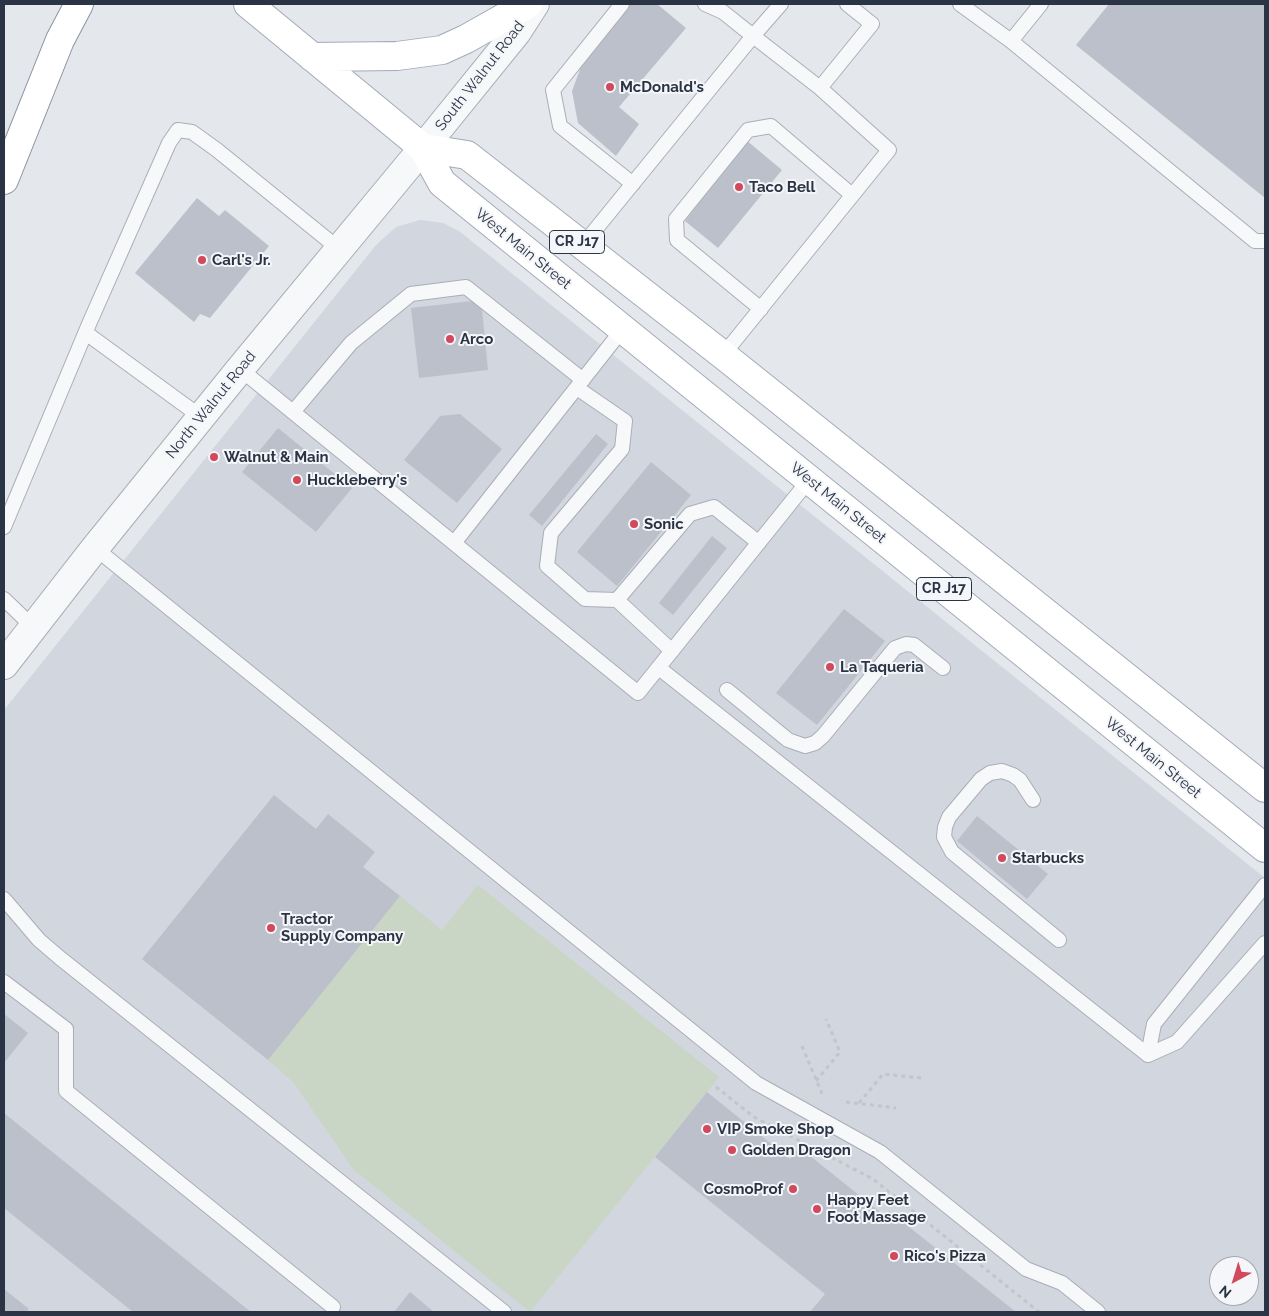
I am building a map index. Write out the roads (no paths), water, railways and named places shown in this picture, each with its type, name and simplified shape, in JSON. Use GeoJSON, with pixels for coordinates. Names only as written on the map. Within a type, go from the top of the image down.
{"type":"FeatureCollection","features":[{"type":"Feature","properties":{"kind":"main road"},"geometry":{"type":"LineString","coordinates":[[4,180],[60,40],[79,4]]}},
{"type":"Feature","properties":{"kind":"main road","name":"West Main Street"},"geometry":{"type":"LineString","coordinates":[[248,4],[423,148],[442,183],[1265,848]]}},
{"type":"Feature","properties":{"kind":"main road"},"geometry":{"type":"LineString","coordinates":[[312,57],[397,56],[442,50],[466,39],[528,4]]}},
{"type":"Feature","properties":{"kind":"main road","name":"CR J17"},"geometry":{"type":"LineString","coordinates":[[423,148],[467,155],[723,355],[1265,788]]}},
{"type":"Feature","properties":{"kind":"street","name":"South Walnut Road"},"geometry":{"type":"LineString","coordinates":[[423,148],[516,32],[535,4]]}},
{"type":"Feature","properties":{"kind":"street","name":"North Walnut Road"},"geometry":{"type":"LineString","coordinates":[[4,665],[95,548],[201,417],[423,148]]}},
{"type":"Feature","properties":{"kind":"lane"},"geometry":{"type":"LineString","coordinates":[[622,4],[554,90],[560,126],[633,184]]}},
{"type":"Feature","properties":{"kind":"lane"},"geometry":{"type":"LineString","coordinates":[[706,4],[721,8],[753,36],[820,88],[889,150],[723,355]]}},
{"type":"Feature","properties":{"kind":"lane"},"geometry":{"type":"LineString","coordinates":[[582,246],[781,4]]}},
{"type":"Feature","properties":{"kind":"lane"},"geometry":{"type":"LineString","coordinates":[[820,88],[872,24],[847,4]]}},
{"type":"Feature","properties":{"kind":"lane"},"geometry":{"type":"LineString","coordinates":[[960,4],[1011,41],[1255,241],[1265,241]]}},
{"type":"Feature","properties":{"kind":"lane"},"geometry":{"type":"LineString","coordinates":[[1011,41],[1041,4]]}},
{"type":"Feature","properties":{"kind":"lane"},"geometry":{"type":"LineString","coordinates":[[761,309],[677,240],[676,219],[748,130],[771,126],[852,195]]}},
{"type":"Feature","properties":{"kind":"lane"},"geometry":{"type":"LineString","coordinates":[[4,527],[169,143],[178,130],[192,132],[217,150],[339,249]]}},
{"type":"Feature","properties":{"kind":"lane"},"geometry":{"type":"LineString","coordinates":[[293,412],[351,343],[411,294],[466,287],[625,421],[622,449],[551,533],[548,566],[585,599],[617,600],[672,651]]}},
{"type":"Feature","properties":{"kind":"lane"},"geometry":{"type":"LineString","coordinates":[[454,543],[622,330]]}},
{"type":"Feature","properties":{"kind":"lane"},"geometry":{"type":"LineString","coordinates":[[86,333],[201,417]]}},
{"type":"Feature","properties":{"kind":"lane"},"geometry":{"type":"LineString","coordinates":[[240,369],[638,694],[809,480]]}},
{"type":"Feature","properties":{"kind":"lane"},"geometry":{"type":"LineString","coordinates":[[617,600],[690,514],[714,507],[759,543]]}},
{"type":"Feature","properties":{"kind":"lane"},"geometry":{"type":"LineString","coordinates":[[95,548],[756,1083],[880,1152],[1026,1269],[1062,1283],[1098,1312]]}},
{"type":"Feature","properties":{"kind":"lane"},"geometry":{"type":"LineString","coordinates":[[4,599],[33,627]]}},
{"type":"Feature","properties":{"kind":"lane"},"geometry":{"type":"LineString","coordinates":[[727,690],[788,740],[805,746],[815,743],[823,736],[894,648],[906,644],[914,645],[943,668]]}},
{"type":"Feature","properties":{"kind":"lane"},"geometry":{"type":"LineString","coordinates":[[659,668],[1148,1055]]}},
{"type":"Feature","properties":{"kind":"lane"},"geometry":{"type":"LineString","coordinates":[[1033,800],[1020,780],[1013,775],[1002,771],[990,773],[980,779],[949,817],[944,837],[952,852],[1059,940]]}},
{"type":"Feature","properties":{"kind":"lane"},"geometry":{"type":"LineString","coordinates":[[1148,1055],[1154,1024],[1265,885]]}},
{"type":"Feature","properties":{"kind":"lane"},"geometry":{"type":"LineString","coordinates":[[4,899],[39,940],[60,958],[504,1312]]}},
{"type":"Feature","properties":{"kind":"lane"},"geometry":{"type":"LineString","coordinates":[[1148,1055],[1177,1042],[1265,943]]}},
{"type":"Feature","properties":{"kind":"lane"},"geometry":{"type":"LineString","coordinates":[[4,982],[66,1029],[66,1091],[333,1307]]}},
{"type":"Feature","properties":{"kind":"place","name":"McDonald's"},"geometry":{"type":"Point","coordinates":[610,87]}},
{"type":"Feature","properties":{"kind":"place","name":"Taco Bell"},"geometry":{"type":"Point","coordinates":[739,187]}},
{"type":"Feature","properties":{"kind":"place","name":"Carl's Jr."},"geometry":{"type":"Point","coordinates":[202,260]}},
{"type":"Feature","properties":{"kind":"place","name":"Arco"},"geometry":{"type":"Point","coordinates":[450,339]}},
{"type":"Feature","properties":{"kind":"place","name":"Walnut & Main"},"geometry":{"type":"Point","coordinates":[214,457]}},
{"type":"Feature","properties":{"kind":"place","name":"Huckleberry's"},"geometry":{"type":"Point","coordinates":[297,480]}},
{"type":"Feature","properties":{"kind":"place","name":"Sonic"},"geometry":{"type":"Point","coordinates":[634,524]}},
{"type":"Feature","properties":{"kind":"place","name":"La Taqueria"},"geometry":{"type":"Point","coordinates":[830,667]}},
{"type":"Feature","properties":{"kind":"place","name":"Starbucks"},"geometry":{"type":"Point","coordinates":[1002,858]}},
{"type":"Feature","properties":{"kind":"place","name":"Tractor Supply Company"},"geometry":{"type":"Point","coordinates":[271,928]}},
{"type":"Feature","properties":{"kind":"place","name":"VIP Smoke Shop"},"geometry":{"type":"Point","coordinates":[707,1129]}},
{"type":"Feature","properties":{"kind":"place","name":"Golden Dragon"},"geometry":{"type":"Point","coordinates":[732,1150]}},
{"type":"Feature","properties":{"kind":"place","name":"CosmoProf"},"geometry":{"type":"Point","coordinates":[793,1189]}},
{"type":"Feature","properties":{"kind":"place","name":"Happy Feet Foot Massage"},"geometry":{"type":"Point","coordinates":[817,1209]}},
{"type":"Feature","properties":{"kind":"place","name":"Rico's Pizza"},"geometry":{"type":"Point","coordinates":[894,1256]}}]}
